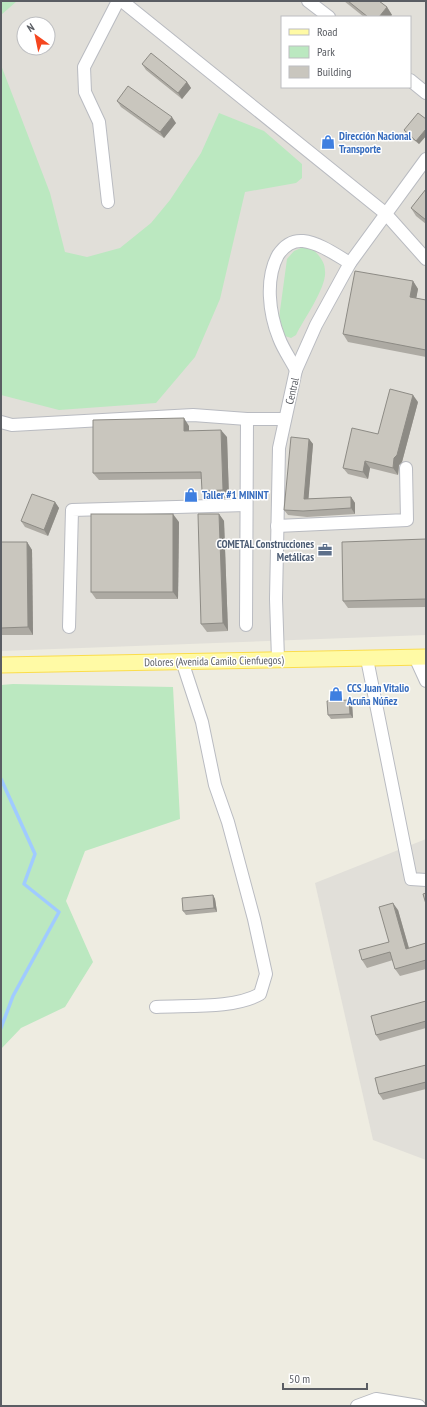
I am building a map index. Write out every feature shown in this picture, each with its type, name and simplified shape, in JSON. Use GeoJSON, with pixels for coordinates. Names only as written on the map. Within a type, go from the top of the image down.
{"type":"FeatureCollection","features":[{"type":"Feature","properties":{"kind":"main road","name":"Dolores (Avenida Camilo Cienfuegos)"},"geometry":{"type":"LineString","coordinates":[[1,665],[421,657]]}},
{"type":"Feature","properties":{"kind":"street"},"geometry":{"type":"LineString","coordinates":[[108,202],[99,122],[85,92],[84,67],[118,1]]}},
{"type":"Feature","properties":{"kind":"street"},"geometry":{"type":"LineString","coordinates":[[122,1],[385,213],[426,259]]}},
{"type":"Feature","properties":{"kind":"street"},"geometry":{"type":"LineString","coordinates":[[308,1],[328,16]]}},
{"type":"Feature","properties":{"kind":"street"},"geometry":{"type":"LineString","coordinates":[[411,81],[426,93]]}},
{"type":"Feature","properties":{"kind":"street","name":"Central"},"geometry":{"type":"LineString","coordinates":[[278,659],[276,599],[279,448],[296,370],[316,325],[350,263],[385,213],[426,159]]}},
{"type":"Feature","properties":{"kind":"street"},"geometry":{"type":"LineString","coordinates":[[296,370],[279,338],[272,315],[269,287],[276,260],[282,248],[289,243],[301,241],[312,243],[350,263]]}},
{"type":"Feature","properties":{"kind":"street"},"geometry":{"type":"LineString","coordinates":[[1,422],[12,425],[193,415],[247,419],[285,419]]}},
{"type":"Feature","properties":{"kind":"street"},"geometry":{"type":"LineString","coordinates":[[246,625],[247,419]]}},
{"type":"Feature","properties":{"kind":"street"},"geometry":{"type":"LineString","coordinates":[[277,526],[407,520],[406,468]]}},
{"type":"Feature","properties":{"kind":"street"},"geometry":{"type":"LineString","coordinates":[[69,628],[72,510],[246,505]]}},
{"type":"Feature","properties":{"kind":"street"},"geometry":{"type":"LineString","coordinates":[[421,657],[426,681]]}},
{"type":"Feature","properties":{"kind":"street"},"geometry":{"type":"LineString","coordinates":[[367,659],[411,879],[426,880]]}},
{"type":"Feature","properties":{"kind":"street"},"geometry":{"type":"LineString","coordinates":[[156,1007],[233,1003],[249,1000],[260,994],[266,974],[228,822],[215,785],[202,722],[182,661]]}},
{"type":"Feature","properties":{"kind":"street"},"geometry":{"type":"LineString","coordinates":[[357,1406],[376,1399],[419,1406]]}},
{"type":"Feature","properties":{"kind":"shaded area"},"geometry":{"type":"Polygon","coordinates":[[[1,1],[426,1],[426,635],[1,651],[1,1]]]}},
{"type":"Feature","properties":{"kind":"shaded area"},"geometry":{"type":"Polygon","coordinates":[[[426,839],[426,1160],[373,1140],[315,883],[426,839]]]}},
{"type":"Feature","properties":{"kind":"green space"},"geometry":{"type":"Polygon","coordinates":[[[1,1],[17,1],[1,15],[1,1]]]}},
{"type":"Feature","properties":{"kind":"green space"},"geometry":{"type":"Polygon","coordinates":[[[1,65],[50,193],[65,252],[87,257],[120,248],[151,223],[170,200],[201,153],[219,113],[264,131],[302,164],[302,178],[296,183],[245,192],[220,299],[195,357],[156,403],[59,410],[1,395],[1,65]]]}},
{"type":"Feature","properties":{"kind":"green space"},"geometry":{"type":"Polygon","coordinates":[[[301,248],[311,248],[319,255],[325,267],[325,278],[319,294],[296,335],[291,338],[285,336],[279,318],[287,259],[294,251],[301,248]]]}},
{"type":"Feature","properties":{"kind":"green space"},"geometry":{"type":"Polygon","coordinates":[[[1,685],[173,687],[180,819],[85,851],[66,901],[93,962],[65,1007],[21,1028],[1,1049],[1,685]]]}},
{"type":"Feature","properties":{"kind":"building"},"geometry":{"type":"Polygon","coordinates":[[[348,1],[379,1],[387,7],[380,16],[367,16],[348,1]]]}},
{"type":"Feature","properties":{"kind":"building"},"geometry":{"type":"Polygon","coordinates":[[[151,53],[187,82],[178,93],[142,64],[151,53]]]}},
{"type":"Feature","properties":{"kind":"building"},"geometry":{"type":"Polygon","coordinates":[[[128,86],[172,117],[160,132],[117,101],[128,86]]]}},
{"type":"Feature","properties":{"kind":"building"},"geometry":{"type":"Polygon","coordinates":[[[418,113],[426,119],[426,129],[416,141],[404,130],[418,113]]]}},
{"type":"Feature","properties":{"kind":"building"},"geometry":{"type":"Polygon","coordinates":[[[426,189],[426,220],[411,208],[426,189]]]}},
{"type":"Feature","properties":{"kind":"building"},"geometry":{"type":"Polygon","coordinates":[[[355,271],[413,281],[410,297],[426,300],[426,350],[343,334],[355,271]]]}},
{"type":"Feature","properties":{"kind":"building"},"geometry":{"type":"Polygon","coordinates":[[[390,389],[413,395],[397,455],[394,458],[393,468],[365,461],[363,472],[343,468],[352,428],[378,434],[390,389]]]}},
{"type":"Feature","properties":{"kind":"building"},"geometry":{"type":"Polygon","coordinates":[[[184,418],[184,431],[221,430],[223,490],[202,491],[201,472],[93,473],[93,420],[184,418]]]}},
{"type":"Feature","properties":{"kind":"building"},"geometry":{"type":"Polygon","coordinates":[[[291,437],[309,439],[304,499],[351,497],[351,508],[303,511],[284,510],[291,437]]]}},
{"type":"Feature","properties":{"kind":"building"},"geometry":{"type":"Polygon","coordinates":[[[32,494],[55,502],[44,530],[21,521],[32,494]]]}},
{"type":"Feature","properties":{"kind":"building"},"geometry":{"type":"Polygon","coordinates":[[[91,514],[173,514],[173,592],[91,592],[91,514]]]}},
{"type":"Feature","properties":{"kind":"building"},"geometry":{"type":"Polygon","coordinates":[[[198,514],[219,514],[223,623],[201,624],[198,514]]]}},
{"type":"Feature","properties":{"kind":"building"},"geometry":{"type":"Polygon","coordinates":[[[426,539],[426,599],[343,601],[342,542],[426,539]]]}},
{"type":"Feature","properties":{"kind":"building"},"geometry":{"type":"Polygon","coordinates":[[[1,542],[27,542],[28,627],[1,628],[1,542]]]}},
{"type":"Feature","properties":{"kind":"building"},"geometry":{"type":"Polygon","coordinates":[[[349,700],[350,714],[328,715],[327,701],[349,700]]]}},
{"type":"Feature","properties":{"kind":"building"},"geometry":{"type":"Polygon","coordinates":[[[426,893],[426,904],[423,894],[426,893]]]}},
{"type":"Feature","properties":{"kind":"building"},"geometry":{"type":"Polygon","coordinates":[[[213,895],[214,908],[183,911],[182,898],[213,895]]]}},
{"type":"Feature","properties":{"kind":"building"},"geometry":{"type":"Polygon","coordinates":[[[393,903],[406,949],[426,943],[426,960],[395,969],[390,952],[362,960],[359,950],[389,942],[379,907],[393,903]]]}},
{"type":"Feature","properties":{"kind":"building"},"geometry":{"type":"Polygon","coordinates":[[[426,1001],[426,1021],[376,1035],[371,1016],[426,1001]]]}},
{"type":"Feature","properties":{"kind":"building"},"geometry":{"type":"Polygon","coordinates":[[[426,1065],[426,1082],[379,1094],[375,1078],[426,1065]]]}},
{"type":"Feature","properties":{"kind":"waterway"},"geometry":{"type":"LineString","coordinates":[[1,779],[35,854],[24,884],[59,912],[13,996],[1,1028]]}},
{"type":"Feature","properties":{"kind":"place","name":"Dirección Nacional Transporte"},"geometry":{"type":"Point","coordinates":[328,142]}},
{"type":"Feature","properties":{"kind":"place","name":"Taller #1 MININT"},"geometry":{"type":"Point","coordinates":[191,495]}},
{"type":"Feature","properties":{"kind":"place","name":"COMETAL Construcciones Metálicas"},"geometry":{"type":"Point","coordinates":[325,550]}},
{"type":"Feature","properties":{"kind":"place","name":"CCS Juan Vitalio Acuña Núñez"},"geometry":{"type":"Point","coordinates":[336,694]}}]}
